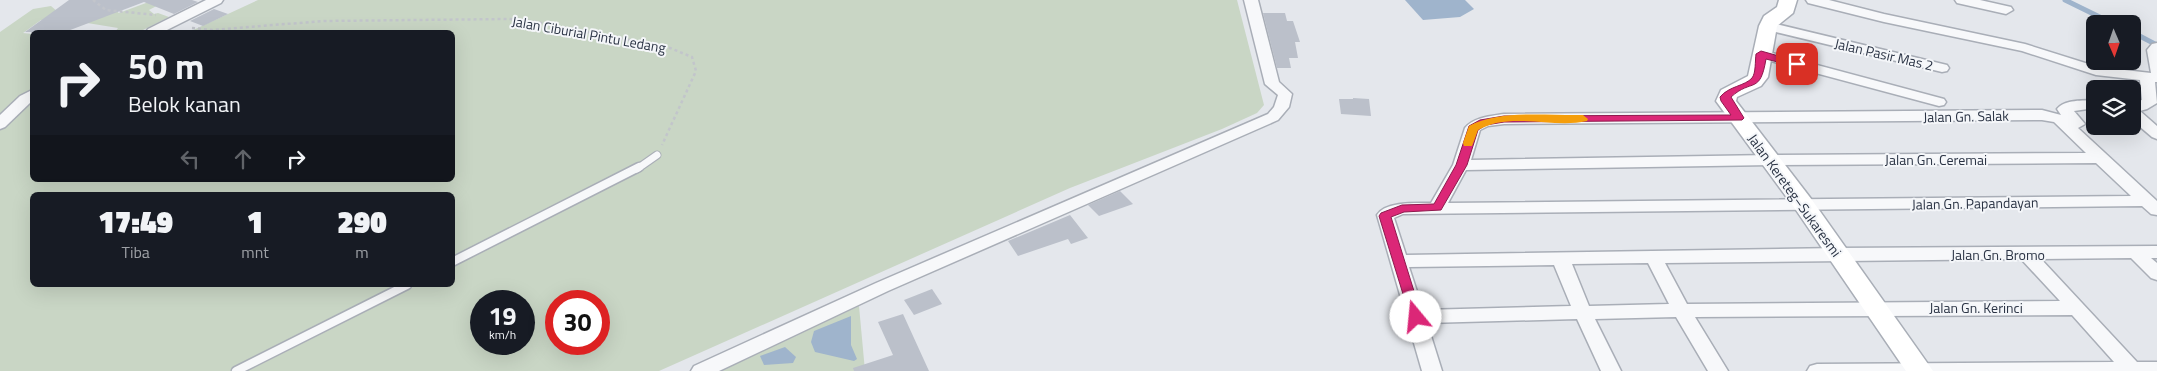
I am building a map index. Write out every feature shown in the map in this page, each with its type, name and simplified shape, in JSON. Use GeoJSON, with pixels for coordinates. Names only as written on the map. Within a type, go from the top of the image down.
{"type":"FeatureCollection","features":[{"type":"Feature","properties":{"kind":"street"},"geometry":{"type":"LineString","coordinates":[[156,30],[216,0]]}},
{"type":"Feature","properties":{"kind":"street"},"geometry":{"type":"LineString","coordinates":[[701,371],[882,287],[1273,117],[1280,110],[1285,94],[1272,84],[1251,0]]}},
{"type":"Feature","properties":{"kind":"street"},"geometry":{"type":"LineString","coordinates":[[1768,26],[1772,20],[1786,9],[1788,0]]}},
{"type":"Feature","properties":{"kind":"street"},"geometry":{"type":"LineString","coordinates":[[1813,0],[1884,18],[2025,48],[2096,71],[2154,75]]}},
{"type":"Feature","properties":{"kind":"street"},"geometry":{"type":"LineString","coordinates":[[1962,0],[2006,10]]}},
{"type":"Feature","properties":{"kind":"street","name":"Jalan Kereteg–Sukaresmi"},"geometry":{"type":"LineString","coordinates":[[1768,26],[1758,77],[1754,82],[1731,92],[1726,97],[1726,101],[1804,205],[1919,370]]}},
{"type":"Feature","properties":{"kind":"street","name":"Jalan Pasir Mas 2"},"geometry":{"type":"LineString","coordinates":[[1768,26],[1942,68]]}},
{"type":"Feature","properties":{"kind":"street"},"geometry":{"type":"LineString","coordinates":[[2141,106],[2150,102],[2156,49]]}},
{"type":"Feature","properties":{"kind":"street"},"geometry":{"type":"LineString","coordinates":[[1761,54],[1939,102]]}},
{"type":"Feature","properties":{"kind":"street"},"geometry":{"type":"LineString","coordinates":[[0,124],[30,95]]}},
{"type":"Feature","properties":{"kind":"street"},"geometry":{"type":"LineString","coordinates":[[2086,105],[2073,106],[2064,109],[2064,112],[2086,135]]}},
{"type":"Feature","properties":{"kind":"street","name":"Jalan Gn. Salak"},"geometry":{"type":"LineString","coordinates":[[1437,208],[1461,165],[1473,128],[1484,122],[1504,119],[2053,116],[2060,119],[2150,201]]}},
{"type":"Feature","properties":{"kind":"street"},"geometry":{"type":"LineString","coordinates":[[2141,119],[2157,134]]}},
{"type":"Feature","properties":{"kind":"street"},"geometry":{"type":"LineString","coordinates":[[2086,135],[2150,201]]}},
{"type":"Feature","properties":{"kind":"street","name":"Jalan Gn. Ceremai"},"geometry":{"type":"LineString","coordinates":[[1461,165],[1771,160],[2102,158]]}},
{"type":"Feature","properties":{"kind":"street","name":"Jalan Gn. Papandayan"},"geometry":{"type":"LineString","coordinates":[[1399,261],[1385,216],[1402,208],[2150,201]]}},
{"type":"Feature","properties":{"kind":"street"},"geometry":{"type":"LineString","coordinates":[[2135,252],[2157,274]]}},
{"type":"Feature","properties":{"kind":"street","name":"Jalan Gn. Bromo"},"geometry":{"type":"LineString","coordinates":[[1399,261],[1561,260],[1838,254],[2157,252]]}},
{"type":"Feature","properties":{"kind":"street"},"geometry":{"type":"LineString","coordinates":[[2026,254],[2132,369]]}},
{"type":"Feature","properties":{"kind":"street"},"geometry":{"type":"LineString","coordinates":[[1654,258],[1682,311],[1718,371]]}},
{"type":"Feature","properties":{"kind":"street"},"geometry":{"type":"LineString","coordinates":[[1561,260],[1611,371]]}},
{"type":"Feature","properties":{"kind":"street"},"geometry":{"type":"LineString","coordinates":[[1399,261],[1432,371]]}},
{"type":"Feature","properties":{"kind":"street","name":"Jalan Gn. Kerinci"},"geometry":{"type":"LineString","coordinates":[[1416,317],[1876,307],[2076,308]]}},
{"type":"Feature","properties":{"kind":"street"},"geometry":{"type":"LineString","coordinates":[[1817,371],[2157,368]]}},
{"type":"Feature","properties":{"kind":"lane"},"geometry":{"type":"LineString","coordinates":[[455,260],[635,170],[657,155]]}},
{"type":"Feature","properties":{"kind":"lane"},"geometry":{"type":"LineString","coordinates":[[236,371],[403,287]]}},
{"type":"Feature","properties":{"kind":"path","name":"Jalan Ciburial Pintu Ledang"},"geometry":{"type":"LineString","coordinates":[[94,0],[98,6],[115,12],[143,12],[194,28],[212,30],[323,21],[509,19],[531,20],[670,48],[692,57],[696,71],[657,155]]}},
{"type":"Feature","properties":{"kind":"green space"},"geometry":{"type":"Polygon","coordinates":[[[109,0],[105,2],[119,13],[154,0],[164,2],[149,10],[154,14],[158,13],[169,17],[143,30],[116,30],[118,28],[75,21],[41,20],[23,33],[30,34],[30,182],[455,182],[455,30],[193,30],[258,0],[1237,0],[1264,105],[1257,113],[1222,129],[1070,188],[659,371],[0,371],[0,32],[33,9],[51,6],[59,13],[109,0]]]}},
{"type":"Feature","properties":{"kind":"green space"},"geometry":{"type":"Polygon","coordinates":[[[859,306],[865,371],[718,371],[859,306]]]}},
{"type":"Feature","properties":{"kind":"water"},"geometry":{"type":"Polygon","coordinates":[[[1405,0],[1465,0],[1474,9],[1460,17],[1423,20],[1405,0]]]}},
{"type":"Feature","properties":{"kind":"water"},"geometry":{"type":"Polygon","coordinates":[[[851,316],[851,345],[857,359],[854,361],[815,352],[811,342],[814,331],[851,316]]]}},
{"type":"Feature","properties":{"kind":"water"},"geometry":{"type":"Polygon","coordinates":[[[785,347],[796,357],[793,363],[764,365],[760,356],[785,347]]]}},
{"type":"Feature","properties":{"kind":"building"},"geometry":{"type":"Polygon","coordinates":[[[69,0],[192,0],[198,2],[174,14],[144,2],[70,30],[30,30],[30,32],[25,32],[69,0]]]}},
{"type":"Feature","properties":{"kind":"building"},"geometry":{"type":"Polygon","coordinates":[[[214,9],[228,14],[203,26],[190,21],[214,9]]]}},
{"type":"Feature","properties":{"kind":"building"},"geometry":{"type":"Polygon","coordinates":[[[1263,13],[1285,13],[1287,21],[1293,21],[1300,42],[1295,42],[1298,58],[1289,58],[1291,68],[1277,68],[1263,13]]]}},
{"type":"Feature","properties":{"kind":"building"},"geometry":{"type":"Polygon","coordinates":[[[1339,99],[1369,99],[1371,116],[1341,114],[1339,99]]]}},
{"type":"Feature","properties":{"kind":"building"},"geometry":{"type":"Polygon","coordinates":[[[1120,191],[1133,204],[1099,216],[1088,205],[1120,191]]]}},
{"type":"Feature","properties":{"kind":"building"},"geometry":{"type":"Polygon","coordinates":[[[1070,215],[1088,238],[1071,244],[1068,239],[1018,256],[1008,241],[1070,215]]]}},
{"type":"Feature","properties":{"kind":"building"},"geometry":{"type":"Polygon","coordinates":[[[932,289],[942,304],[914,315],[904,300],[932,289]]]}},
{"type":"Feature","properties":{"kind":"building"},"geometry":{"type":"Polygon","coordinates":[[[903,314],[929,371],[854,371],[853,368],[893,355],[878,322],[903,314]]]}},
{"type":"Feature","properties":{"kind":"waterway"},"geometry":{"type":"LineString","coordinates":[[2065,0],[2096,15]]}},
{"type":"Feature","properties":{"kind":"waterway"},"geometry":{"type":"LineString","coordinates":[[2141,37],[2157,45]]}},
{"type":"Feature","properties":{"kind":"slow traffic"},"geometry":{"type":"LineString","coordinates":[[1468,143],[1473,128],[1484,122],[1504,119],[1583,119]]}},
{"type":"Feature","properties":{"kind":"route"},"geometry":{"type":"LineString","coordinates":[[1416,317],[1385,216],[1402,208],[1437,208],[1461,165],[1473,128],[1484,122],[1504,119],[1738,118],[1726,101],[1726,97],[1731,92],[1754,82],[1758,77],[1761,54],[1797,64]]}}]}
